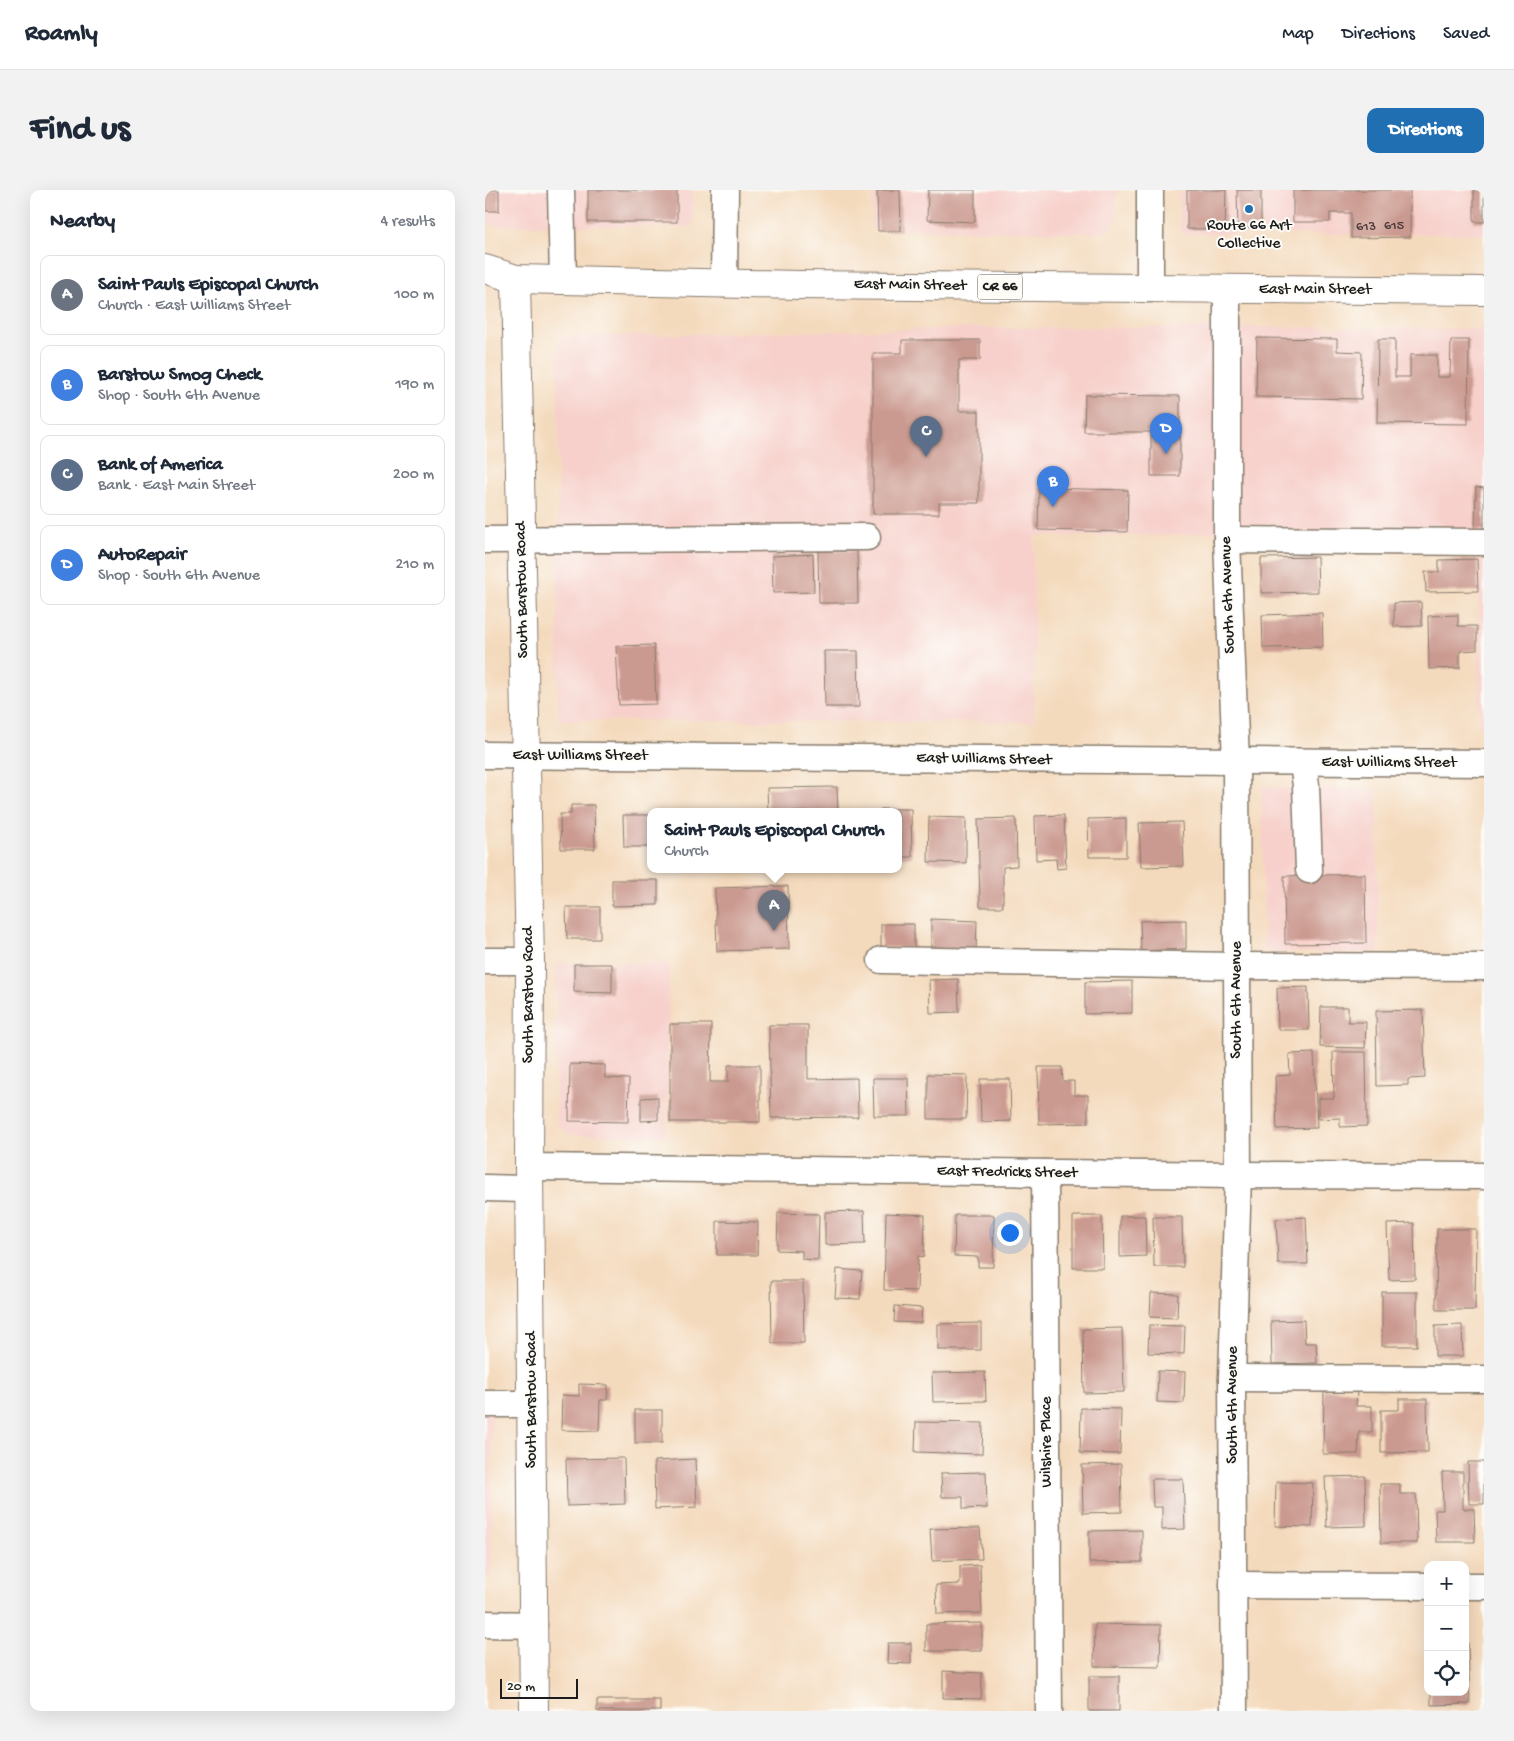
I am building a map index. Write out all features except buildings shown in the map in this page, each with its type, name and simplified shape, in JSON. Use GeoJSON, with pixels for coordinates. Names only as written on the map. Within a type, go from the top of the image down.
{"type":"FeatureCollection","features":[{"type":"Feature","properties":{"kind":"main road","name":"East Main Street"},"geometry":{"type":"LineString","coordinates":[[485,269],[516,279],[724,284],[1484,291]]}},
{"type":"Feature","properties":{"kind":"main road","name":"East Main Street"},"geometry":{"type":"LineString","coordinates":[[485,290],[516,279]]}},
{"type":"Feature","properties":{"kind":"main road","name":"South Barstow Road"},"geometry":{"type":"LineString","coordinates":[[516,279],[530,961],[529,1178],[534,1711]]}},
{"type":"Feature","properties":{"kind":"street"},"geometry":{"type":"LineString","coordinates":[[561,190],[563,280]]}},
{"type":"Feature","properties":{"kind":"street"},"geometry":{"type":"LineString","coordinates":[[724,284],[725,190]]}},
{"type":"Feature","properties":{"kind":"street"},"geometry":{"type":"LineString","coordinates":[[1150,190],[1150,289]]}},
{"type":"Feature","properties":{"kind":"street","name":"South 6th Avenue"},"geometry":{"type":"LineString","coordinates":[[1227,289],[1227,540],[1235,762],[1237,966],[1238,1175],[1232,1378],[1234,1711]]}},
{"type":"Feature","properties":{"kind":"street"},"geometry":{"type":"LineString","coordinates":[[485,540],[867,538]]}},
{"type":"Feature","properties":{"kind":"street"},"geometry":{"type":"LineString","coordinates":[[1227,540],[1484,542]]}},
{"type":"Feature","properties":{"kind":"street","name":"East Williams Street"},"geometry":{"type":"LineString","coordinates":[[485,755],[1484,764]]}},
{"type":"Feature","properties":{"kind":"street"},"geometry":{"type":"LineString","coordinates":[[1303,762],[1306,786],[1309,870]]}},
{"type":"Feature","properties":{"kind":"street"},"geometry":{"type":"LineString","coordinates":[[881,960],[1237,966],[1484,967]]}},
{"type":"Feature","properties":{"kind":"street"},"geometry":{"type":"LineString","coordinates":[[485,961],[530,961]]}},
{"type":"Feature","properties":{"kind":"street","name":"East Fredricks Street"},"geometry":{"type":"LineString","coordinates":[[485,1188],[529,1178],[1045,1173],[1484,1176]]}},
{"type":"Feature","properties":{"kind":"street","name":"Wilshire Place"},"geometry":{"type":"LineString","coordinates":[[1045,1173],[1049,1711]]}},
{"type":"Feature","properties":{"kind":"street"},"geometry":{"type":"LineString","coordinates":[[1232,1378],[1484,1379]]}},
{"type":"Feature","properties":{"kind":"street"},"geometry":{"type":"LineString","coordinates":[[485,1404],[532,1404]]}},
{"type":"Feature","properties":{"kind":"street"},"geometry":{"type":"LineString","coordinates":[[1233,1586],[1424,1586]]}},
{"type":"Feature","properties":{"kind":"street"},"geometry":{"type":"LineString","coordinates":[[1469,1586],[1484,1586]]}},
{"type":"Feature","properties":{"kind":"street"},"geometry":{"type":"LineString","coordinates":[[485,1624],[534,1624]]}},
{"type":"Feature","properties":{"kind":"shaded area"},"geometry":{"type":"Polygon","coordinates":[[[485,190],[693,190],[693,219],[690,227],[485,225],[485,190]]]}},
{"type":"Feature","properties":{"kind":"shaded area"},"geometry":{"type":"Polygon","coordinates":[[[873,190],[1116,190],[1116,219],[1105,233],[872,229],[873,190]]]}},
{"type":"Feature","properties":{"kind":"shaded area"},"geometry":{"type":"Polygon","coordinates":[[[1179,190],[1484,190],[1484,234],[1184,234],[1180,227],[1179,190]]]}},
{"type":"Feature","properties":{"kind":"shaded area"},"geometry":{"type":"Polygon","coordinates":[[[1256,327],[1484,329],[1484,727],[1479,727],[1478,554],[1264,528],[1180,535],[1034,536],[1034,722],[558,720],[558,346],[561,337],[975,328],[1256,327]]]}},
{"type":"Feature","properties":{"kind":"shaded area"},"geometry":{"type":"Polygon","coordinates":[[[1262,787],[1377,790],[1378,953],[1264,952],[1262,787]]]}},
{"type":"Feature","properties":{"kind":"shaded area"},"geometry":{"type":"Polygon","coordinates":[[[556,963],[669,963],[666,1137],[570,1135],[556,1124],[556,963]]]}},
{"type":"Feature","properties":{"kind":"shaded area"},"geometry":{"type":"Polygon","coordinates":[[[485,1391],[492,1391],[491,1574],[485,1580],[485,1391]]]}},
{"type":"Feature","properties":{"kind":"place","name":"Route 66 Art Collective"},"geometry":{"type":"Point","coordinates":[1249,209]}},
{"type":"Feature","properties":{"kind":"place","name":"AutoRepair"},"geometry":{"type":"Point","coordinates":[1166,454]}},
{"type":"Feature","properties":{"kind":"place","name":"Bank of America"},"geometry":{"type":"Point","coordinates":[926,457]}},
{"type":"Feature","properties":{"kind":"place","name":"Barstow Smog Check"},"geometry":{"type":"Point","coordinates":[1053,507]}},
{"type":"Feature","properties":{"kind":"place","name":"Saint Pauls Episcopal Church"},"geometry":{"type":"Point","coordinates":[774,931]}}]}
